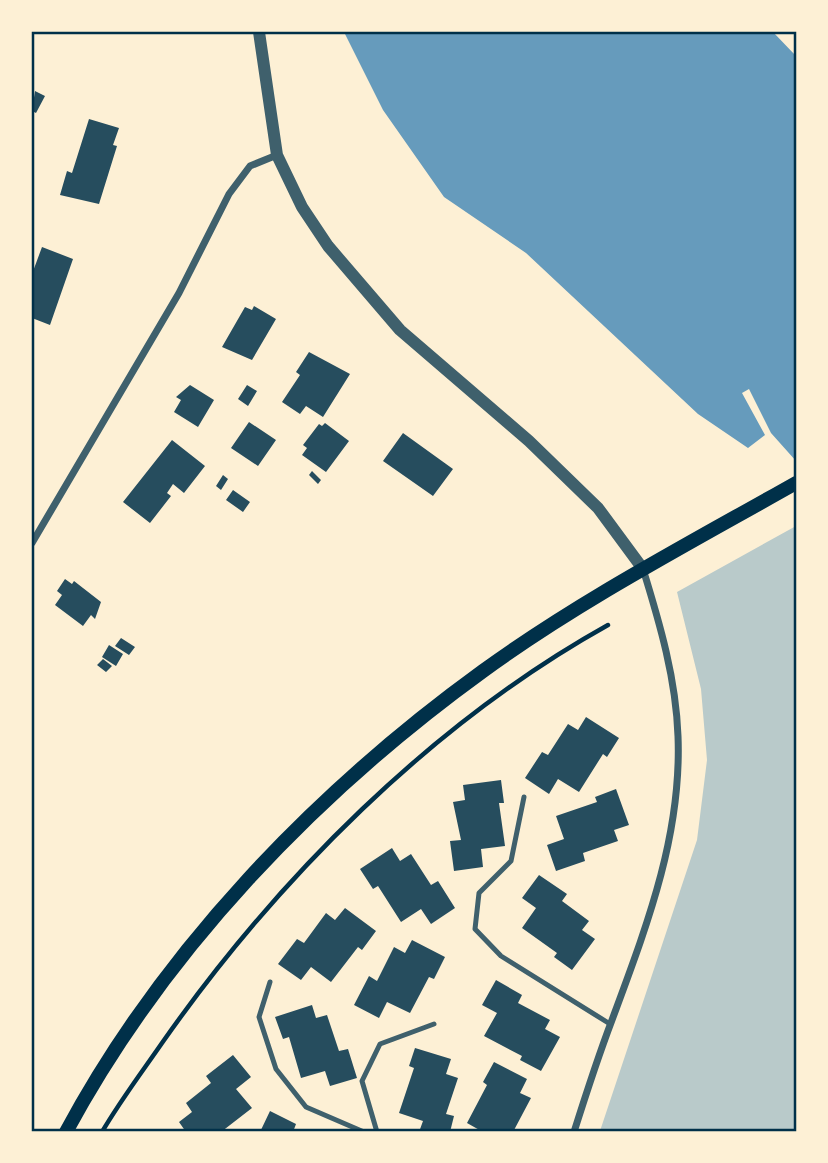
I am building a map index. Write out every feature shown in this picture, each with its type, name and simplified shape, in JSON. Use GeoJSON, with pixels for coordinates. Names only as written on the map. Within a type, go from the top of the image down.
{"type":"FeatureCollection","features":[{"type":"Feature","properties":{"kind":"main road"},"geometry":{"type":"LineString","coordinates":[[66,1132],[127,1031],[226,905],[328,800],[380,752],[484,670],[643,569],[794,485]]}},
{"type":"Feature","properties":{"kind":"street"},"geometry":{"type":"LineString","coordinates":[[259,32],[277,156],[302,207],[361,287],[432,360],[529,441],[598,508],[643,569],[661,629],[674,692],[678,771],[674,812],[660,882],[574,1132]]}},
{"type":"Feature","properties":{"kind":"street"},"geometry":{"type":"LineString","coordinates":[[32,543],[179,293],[229,194],[250,166],[277,156]]}},
{"type":"Feature","properties":{"kind":"lane"},"geometry":{"type":"LineString","coordinates":[[524,797],[511,861],[479,893],[474,929],[501,957],[610,1024]]}},
{"type":"Feature","properties":{"kind":"lane"},"geometry":{"type":"LineString","coordinates":[[270,982],[259,1017],[276,1069],[306,1107],[364,1132]]}},
{"type":"Feature","properties":{"kind":"lane"},"geometry":{"type":"LineString","coordinates":[[377,1132],[362,1081],[380,1044],[434,1024]]}},
{"type":"Feature","properties":{"kind":"path"},"geometry":{"type":"LineString","coordinates":[[102,1132],[198,992],[284,888],[352,819],[459,726],[579,642],[608,625]]}},
{"type":"Feature","properties":{"kind":"shaded area"},"geometry":{"type":"Polygon","coordinates":[[[796,526],[796,1131],[600,1131],[697,840],[707,760],[701,689],[677,592],[796,526]]]}},
{"type":"Feature","properties":{"kind":"water"},"geometry":{"type":"Polygon","coordinates":[[[344,32],[773,32],[796,56],[796,461],[771,433],[749,389],[742,393],[765,435],[748,448],[698,414],[526,253],[444,197],[383,110],[344,32]]]}},
{"type":"Feature","properties":{"kind":"building"},"geometry":{"type":"Polygon","coordinates":[[[35,91],[45,96],[36,113],[32,111],[35,91]]]}},
{"type":"Feature","properties":{"kind":"building"},"geometry":{"type":"Polygon","coordinates":[[[89,119],[119,128],[113,145],[117,146],[99,204],[60,195],[67,171],[72,173],[89,119]]]}},
{"type":"Feature","properties":{"kind":"building"},"geometry":{"type":"Polygon","coordinates":[[[42,247],[73,259],[50,325],[32,318],[32,274],[42,247]]]}},
{"type":"Feature","properties":{"kind":"building"},"geometry":{"type":"Polygon","coordinates":[[[254,306],[276,319],[252,360],[222,347],[245,307],[252,310],[254,306]]]}},
{"type":"Feature","properties":{"kind":"building"},"geometry":{"type":"Polygon","coordinates":[[[309,352],[350,374],[323,417],[306,406],[300,414],[282,402],[300,375],[296,372],[309,352]]]}},
{"type":"Feature","properties":{"kind":"building"},"geometry":{"type":"Polygon","coordinates":[[[190,385],[214,400],[198,427],[174,412],[181,400],[176,397],[190,385]]]}},
{"type":"Feature","properties":{"kind":"building"},"geometry":{"type":"Polygon","coordinates":[[[247,385],[257,391],[248,406],[238,399],[247,385]]]}},
{"type":"Feature","properties":{"kind":"building"},"geometry":{"type":"Polygon","coordinates":[[[249,422],[276,440],[258,466],[231,448],[249,422]]]}},
{"type":"Feature","properties":{"kind":"building"},"geometry":{"type":"Polygon","coordinates":[[[325,423],[349,441],[326,472],[302,455],[307,448],[303,445],[319,424],[322,426],[325,423]]]}},
{"type":"Feature","properties":{"kind":"building"},"geometry":{"type":"Polygon","coordinates":[[[403,433],[453,469],[433,496],[383,461],[403,433]]]}},
{"type":"Feature","properties":{"kind":"building"},"geometry":{"type":"Polygon","coordinates":[[[172,440],[205,466],[184,493],[173,484],[167,493],[171,496],[150,523],[123,502],[172,440]]]}},
{"type":"Feature","properties":{"kind":"building"},"geometry":{"type":"Polygon","coordinates":[[[312,471],[321,480],[318,484],[309,475],[312,471]]]}},
{"type":"Feature","properties":{"kind":"building"},"geometry":{"type":"Polygon","coordinates":[[[223,475],[228,479],[221,490],[216,486],[223,475]]]}},
{"type":"Feature","properties":{"kind":"building"},"geometry":{"type":"Polygon","coordinates":[[[233,490],[250,502],[243,512],[226,500],[233,490]]]}},
{"type":"Feature","properties":{"kind":"building"},"geometry":{"type":"Polygon","coordinates":[[[65,579],[72,584],[74,581],[101,602],[95,619],[91,615],[83,626],[55,605],[62,595],[57,591],[65,579]]]}},
{"type":"Feature","properties":{"kind":"building"},"geometry":{"type":"Polygon","coordinates":[[[121,638],[135,647],[129,655],[115,646],[121,638]]]}},
{"type":"Feature","properties":{"kind":"building"},"geometry":{"type":"Polygon","coordinates":[[[109,645],[123,654],[116,666],[102,657],[109,645]]]}},
{"type":"Feature","properties":{"kind":"building"},"geometry":{"type":"Polygon","coordinates":[[[103,659],[112,666],[106,672],[97,665],[103,659]]]}},
{"type":"Feature","properties":{"kind":"building"},"geometry":{"type":"Polygon","coordinates":[[[586,717],[619,738],[607,757],[603,754],[579,792],[558,779],[549,794],[525,778],[542,752],[548,755],[568,724],[578,730],[586,717]]]}},
{"type":"Feature","properties":{"kind":"building"},"geometry":{"type":"Polygon","coordinates":[[[501,780],[504,803],[499,803],[505,846],[481,849],[483,867],[454,871],[450,841],[461,840],[453,802],[465,800],[463,785],[501,780]]]}},
{"type":"Feature","properties":{"kind":"building"},"geometry":{"type":"Polygon","coordinates":[[[616,789],[629,825],[614,830],[618,841],[583,853],[585,861],[556,871],[547,845],[564,839],[556,816],[597,802],[595,797],[616,789]]]}},
{"type":"Feature","properties":{"kind":"building"},"geometry":{"type":"Polygon","coordinates":[[[392,848],[400,861],[411,854],[431,885],[438,881],[455,908],[431,924],[421,909],[401,922],[378,886],[373,889],[360,869],[392,848]]]}},
{"type":"Feature","properties":{"kind":"building"},"geometry":{"type":"Polygon","coordinates":[[[539,875],[567,894],[562,901],[589,921],[582,930],[595,939],[572,970],[554,957],[557,953],[522,928],[536,908],[522,898],[539,875]]]}},
{"type":"Feature","properties":{"kind":"building"},"geometry":{"type":"Polygon","coordinates":[[[345,908],[376,931],[362,950],[358,947],[331,982],[311,967],[301,980],[278,964],[297,939],[304,943],[326,913],[335,920],[345,908]]]}},
{"type":"Feature","properties":{"kind":"building"},"geometry":{"type":"Polygon","coordinates":[[[412,940],[445,957],[434,979],[429,977],[410,1013],[387,1002],[379,1018],[354,1005],[369,976],[377,981],[394,947],[405,953],[412,940]]]}},
{"type":"Feature","properties":{"kind":"building"},"geometry":{"type":"Polygon","coordinates":[[[496,980],[522,995],[518,1003],[550,1020],[545,1029],[560,1037],[541,1071],[520,1060],[522,1056],[484,1036],[497,1013],[482,1005],[496,980]]]}},
{"type":"Feature","properties":{"kind":"building"},"geometry":{"type":"Polygon","coordinates":[[[312,1005],[316,1018],[327,1015],[339,1051],[348,1049],[357,1078],[330,1086],[325,1071],[301,1078],[289,1037],[283,1039],[275,1017],[312,1005]]]}},
{"type":"Feature","properties":{"kind":"building"},"geometry":{"type":"Polygon","coordinates":[[[415,1048],[451,1059],[446,1074],[458,1078],[446,1114],[454,1116],[450,1132],[419,1132],[423,1121],[399,1113],[414,1068],[409,1066],[415,1048]]]}},
{"type":"Feature","properties":{"kind":"building"},"geometry":{"type":"Polygon","coordinates":[[[233,1055],[251,1077],[236,1089],[252,1108],[221,1132],[186,1132],[179,1122],[192,1112],[186,1103],[211,1083],[206,1076],[233,1055]]]}},
{"type":"Feature","properties":{"kind":"building"},"geometry":{"type":"Polygon","coordinates":[[[494,1062],[527,1079],[520,1093],[531,1098],[513,1132],[483,1132],[467,1123],[487,1085],[483,1082],[494,1062]]]}},
{"type":"Feature","properties":{"kind":"building"},"geometry":{"type":"Polygon","coordinates":[[[270,1111],[296,1124],[293,1132],[260,1132],[270,1111]]]}}]}
